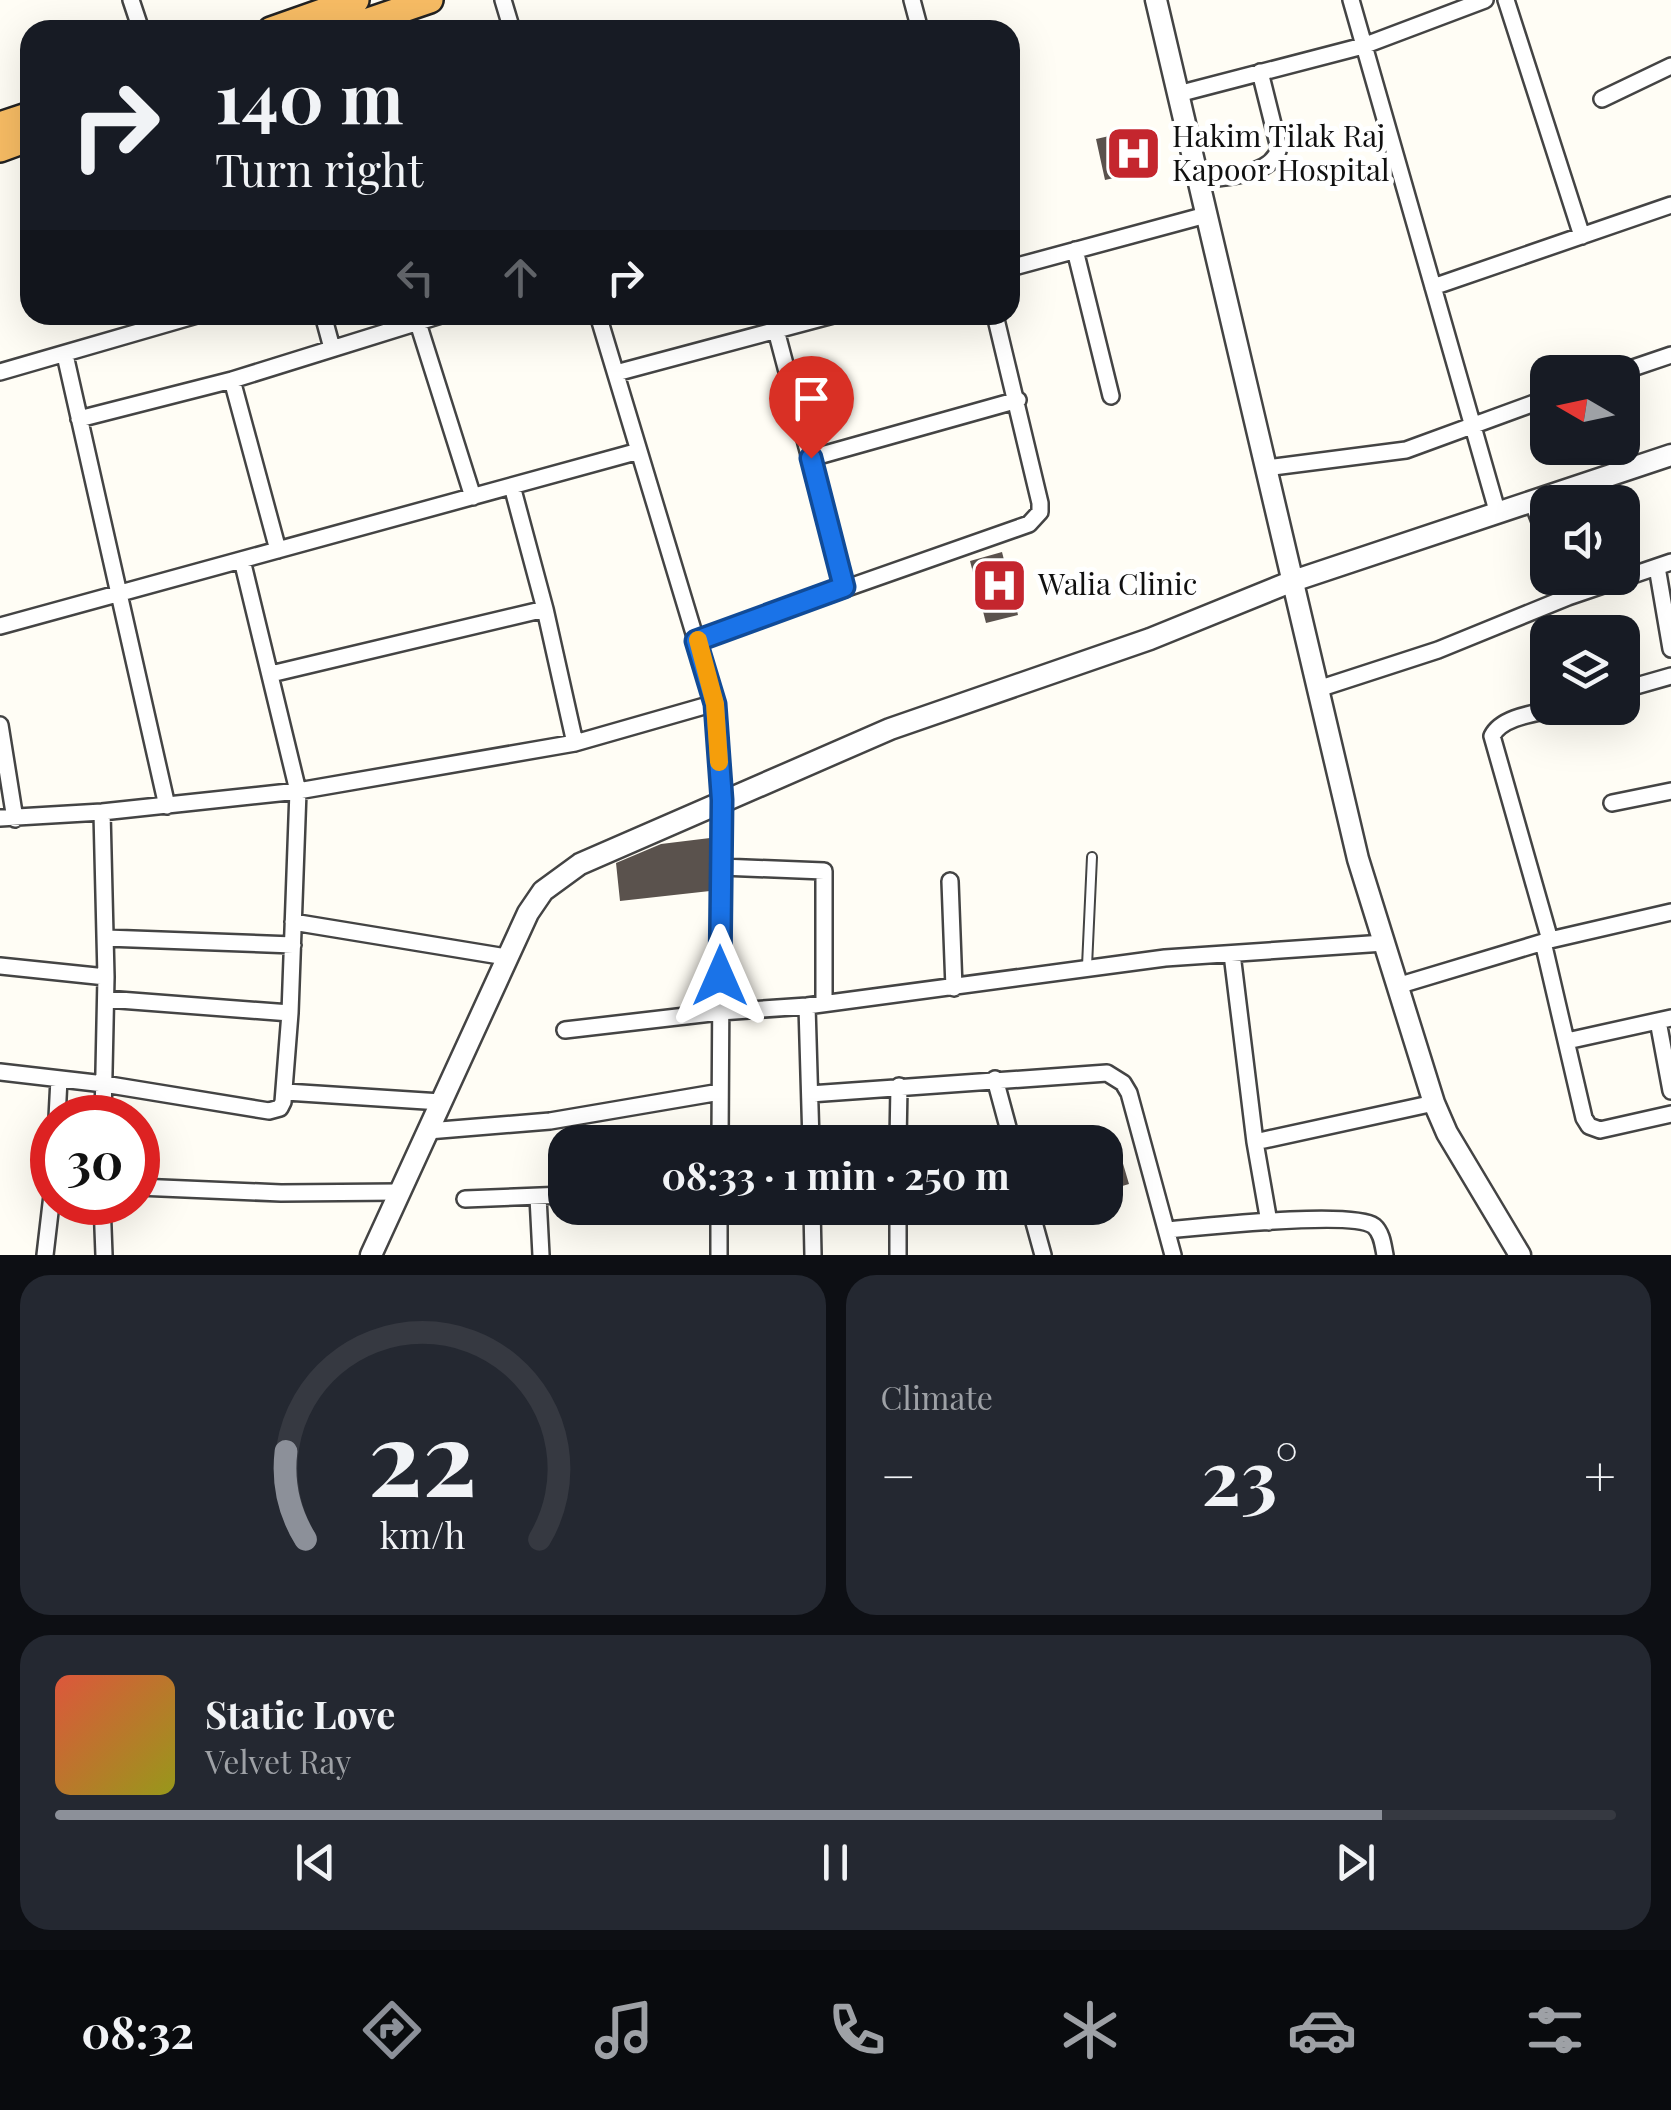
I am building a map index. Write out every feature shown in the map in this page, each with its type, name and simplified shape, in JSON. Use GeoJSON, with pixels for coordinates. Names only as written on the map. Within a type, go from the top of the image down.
{"type":"FeatureCollection","features":[{"type":"Feature","properties":{"kind":"highway"},"geometry":{"type":"LineString","coordinates":[[358,20],[430,0]]}},
{"type":"Feature","properties":{"kind":"street"},"geometry":{"type":"LineString","coordinates":[[1156,0],[1358,859],[1434,1103],[1458,1152],[1520,1255]]}},
{"type":"Feature","properties":{"kind":"street"},"geometry":{"type":"LineString","coordinates":[[1352,0],[1498,514]]}},
{"type":"Feature","properties":{"kind":"street"},"geometry":{"type":"LineString","coordinates":[[1178,94],[1362,46],[1485,0]]}},
{"type":"Feature","properties":{"kind":"street"},"geometry":{"type":"LineString","coordinates":[[1506,0],[1582,236]]}},
{"type":"Feature","properties":{"kind":"street"},"geometry":{"type":"LineString","coordinates":[[1602,99],[1671,66]]}},
{"type":"Feature","properties":{"kind":"street"},"geometry":{"type":"LineString","coordinates":[[1198,180],[1266,168],[1277,156],[1279,148],[1260,72]]}},
{"type":"Feature","properties":{"kind":"street"},"geometry":{"type":"LineString","coordinates":[[1433,287],[1671,205]]}},
{"type":"Feature","properties":{"kind":"street"},"geometry":{"type":"LineString","coordinates":[[1020,265],[1206,215]]}},
{"type":"Feature","properties":{"kind":"street"},"geometry":{"type":"LineString","coordinates":[[1074,250],[1111,396]]}},
{"type":"Feature","properties":{"kind":"street"},"geometry":{"type":"LineString","coordinates":[[0,372],[164,325]]}},
{"type":"Feature","properties":{"kind":"street"},"geometry":{"type":"LineString","coordinates":[[325,325],[332,348]]}},
{"type":"Feature","properties":{"kind":"street"},"geometry":{"type":"LineString","coordinates":[[79,420],[232,380],[411,325]]}},
{"type":"Feature","properties":{"kind":"street"},"geometry":{"type":"LineString","coordinates":[[419,325],[474,497]]}},
{"type":"Feature","properties":{"kind":"street"},"geometry":{"type":"LineString","coordinates":[[601,325],[715,704],[722,800],[720,1125]]}},
{"type":"Feature","properties":{"kind":"street"},"geometry":{"type":"LineString","coordinates":[[616,373],[765,325]]}},
{"type":"Feature","properties":{"kind":"street"},"geometry":{"type":"LineString","coordinates":[[775,325],[844,587]]}},
{"type":"Feature","properties":{"kind":"street"},"geometry":{"type":"LineString","coordinates":[[696,641],[1035,519],[1040,503],[998,325]]}},
{"type":"Feature","properties":{"kind":"street"},"geometry":{"type":"LineString","coordinates":[[64,355],[167,806]]}},
{"type":"Feature","properties":{"kind":"street"},"geometry":{"type":"LineString","coordinates":[[1640,366],[1671,355]]}},
{"type":"Feature","properties":{"kind":"street"},"geometry":{"type":"LineString","coordinates":[[232,380],[278,550]]}},
{"type":"Feature","properties":{"kind":"street"},"geometry":{"type":"LineString","coordinates":[[811,458],[1018,400]]}},
{"type":"Feature","properties":{"kind":"street"},"geometry":{"type":"LineString","coordinates":[[1266,468],[1406,450],[1530,404]]}},
{"type":"Feature","properties":{"kind":"street"},"geometry":{"type":"LineString","coordinates":[[0,626],[639,452]]}},
{"type":"Feature","properties":{"kind":"street"},"geometry":{"type":"LineString","coordinates":[[1580,485],[1671,455]]}},
{"type":"Feature","properties":{"kind":"street"},"geometry":{"type":"LineString","coordinates":[[512,486],[575,744]]}},
{"type":"Feature","properties":{"kind":"street"},"geometry":{"type":"LineString","coordinates":[[371,1255],[506,957],[528,913],[543,891],[560,876],[722,800],[890,729],[1150,639],[1292,581],[1530,502]]}},
{"type":"Feature","properties":{"kind":"street"},"geometry":{"type":"LineString","coordinates":[[0,1072],[104,1084],[269,1111],[280,1108],[286,1092],[298,791],[242,560]]}},
{"type":"Feature","properties":{"kind":"street"},"geometry":{"type":"LineString","coordinates":[[1318,689],[1438,650],[1568,597],[1664,564],[1671,649]]}},
{"type":"Feature","properties":{"kind":"street"},"geometry":{"type":"LineString","coordinates":[[271,674],[545,609]]}},
{"type":"Feature","properties":{"kind":"street"},"geometry":{"type":"LineString","coordinates":[[1640,685],[1671,676]]}},
{"type":"Feature","properties":{"kind":"street"},"geometry":{"type":"LineString","coordinates":[[0,725],[7,819],[298,791],[575,744],[715,704]]}},
{"type":"Feature","properties":{"kind":"street"},"geometry":{"type":"LineString","coordinates":[[1530,715],[1498,726],[1492,736],[1547,942],[1584,1118],[1589,1126],[1600,1130],[1671,1114]]}},
{"type":"Feature","properties":{"kind":"street"},"geometry":{"type":"LineString","coordinates":[[1612,803],[1671,791]]}},
{"type":"Feature","properties":{"kind":"street"},"geometry":{"type":"LineString","coordinates":[[102,812],[106,938],[104,1095]]}},
{"type":"Feature","properties":{"kind":"street"},"geometry":{"type":"LineString","coordinates":[[721,867],[824,871],[811,1125]]}},
{"type":"Feature","properties":{"kind":"street"},"geometry":{"type":"LineString","coordinates":[[950,881],[954,988]]}},
{"type":"Feature","properties":{"kind":"street"},"geometry":{"type":"LineString","coordinates":[[1397,986],[1547,942],[1671,912]]}},
{"type":"Feature","properties":{"kind":"street"},"geometry":{"type":"LineString","coordinates":[[293,922],[506,957]]}},
{"type":"Feature","properties":{"kind":"street"},"geometry":{"type":"LineString","coordinates":[[106,938],[292,945]]}},
{"type":"Feature","properties":{"kind":"street"},"geometry":{"type":"LineString","coordinates":[[566,1030],[816,1005],[1087,966],[1384,943]]}},
{"type":"Feature","properties":{"kind":"street"},"geometry":{"type":"LineString","coordinates":[[1232,954],[1269,1222]]}},
{"type":"Feature","properties":{"kind":"street"},"geometry":{"type":"LineString","coordinates":[[0,966],[106,977]]}},
{"type":"Feature","properties":{"kind":"street"},"geometry":{"type":"LineString","coordinates":[[106,999],[290,1013]]}},
{"type":"Feature","properties":{"kind":"street"},"geometry":{"type":"LineString","coordinates":[[1567,1041],[1665,1019],[1671,1091]]}},
{"type":"Feature","properties":{"kind":"street"},"geometry":{"type":"LineString","coordinates":[[810,1094],[1108,1073],[1130,1092],[1173,1255]]}},
{"type":"Feature","properties":{"kind":"street"},"geometry":{"type":"LineString","coordinates":[[995,1078],[1007,1125]]}},
{"type":"Feature","properties":{"kind":"street"},"geometry":{"type":"LineString","coordinates":[[58,1095],[59,1079]]}},
{"type":"Feature","properties":{"kind":"street"},"geometry":{"type":"LineString","coordinates":[[898,1086],[898,1125]]}},
{"type":"Feature","properties":{"kind":"street"},"geometry":{"type":"LineString","coordinates":[[286,1092],[441,1102]]}},
{"type":"Feature","properties":{"kind":"street"},"geometry":{"type":"LineString","coordinates":[[428,1131],[550,1120],[720,1092]]}},
{"type":"Feature","properties":{"kind":"street"},"geometry":{"type":"LineString","coordinates":[[1255,1142],[1434,1103]]}},
{"type":"Feature","properties":{"kind":"street"},"geometry":{"type":"LineString","coordinates":[[160,1187],[281,1193],[400,1192]]}},
{"type":"Feature","properties":{"kind":"street"},"geometry":{"type":"LineString","coordinates":[[465,1199],[548,1196]]}},
{"type":"Feature","properties":{"kind":"street"},"geometry":{"type":"LineString","coordinates":[[538,1197],[542,1255]]}},
{"type":"Feature","properties":{"kind":"street"},"geometry":{"type":"LineString","coordinates":[[1167,1230],[1269,1222],[1367,1223],[1381,1235],[1384,1255]]}},
{"type":"Feature","properties":{"kind":"street"},"geometry":{"type":"LineString","coordinates":[[45,1255],[48,1225]]}},
{"type":"Feature","properties":{"kind":"street"},"geometry":{"type":"LineString","coordinates":[[103,1225],[104,1255]]}},
{"type":"Feature","properties":{"kind":"street"},"geometry":{"type":"LineString","coordinates":[[719,1225],[719,1255]]}},
{"type":"Feature","properties":{"kind":"street"},"geometry":{"type":"LineString","coordinates":[[812,1225],[813,1255]]}},
{"type":"Feature","properties":{"kind":"street"},"geometry":{"type":"LineString","coordinates":[[898,1225],[898,1255]]}},
{"type":"Feature","properties":{"kind":"street"},"geometry":{"type":"LineString","coordinates":[[1035,1225],[1043,1255]]}},
{"type":"Feature","properties":{"kind":"lane"},"geometry":{"type":"LineString","coordinates":[[1087,966],[1092,857]]}},
{"type":"Feature","properties":{"kind":"building"},"geometry":{"type":"Polygon","coordinates":[[[1136,130],[1145,171],[1105,180],[1096,139],[1136,130]]]}},
{"type":"Feature","properties":{"kind":"building"},"geometry":{"type":"Polygon","coordinates":[[[1002,552],[1018,615],[986,623],[970,561],[1002,552]]]}},
{"type":"Feature","properties":{"kind":"building"},"geometry":{"type":"Polygon","coordinates":[[[710,838],[710,891],[620,901],[616,863],[661,844],[710,838]]]}},
{"type":"Feature","properties":{"kind":"building"},"geometry":{"type":"Polygon","coordinates":[[[1123,1164],[1129,1184],[1123,1186],[1123,1164]]]}},
{"type":"Feature","properties":{"kind":"slow traffic"},"geometry":{"type":"LineString","coordinates":[[698,640],[715,704],[719,762]]}},
{"type":"Feature","properties":{"kind":"place","name":"Hakim Tilak Raj Kapoor Hospital"},"geometry":{"type":"Point","coordinates":[1133,154]}},
{"type":"Feature","properties":{"kind":"place","name":"Walia Clinic"},"geometry":{"type":"Point","coordinates":[999,585]}},
{"type":"Feature","properties":{"kind":"route"},"geometry":{"type":"LineString","coordinates":[[720,976],[722,800],[715,704],[696,641],[844,587],[811,458]]}}]}
